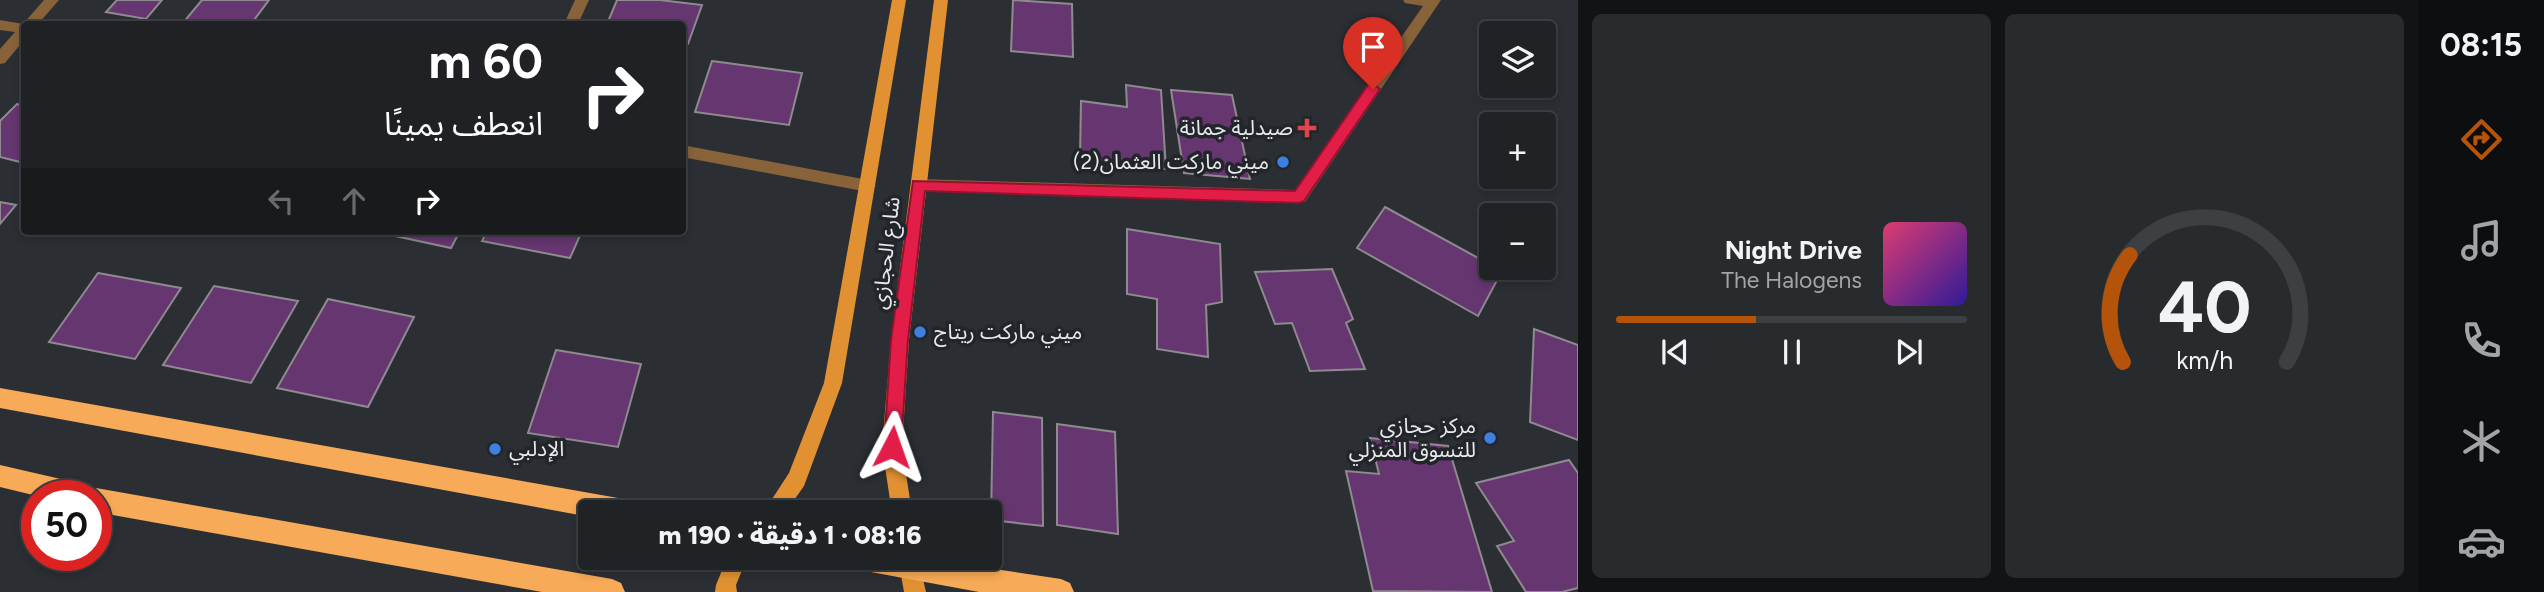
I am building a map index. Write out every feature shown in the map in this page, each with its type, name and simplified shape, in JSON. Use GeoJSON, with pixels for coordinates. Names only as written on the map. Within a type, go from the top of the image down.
{"type":"FeatureCollection","features":[{"type":"Feature","properties":{"kind":"highway"},"geometry":{"type":"LineString","coordinates":[[0,398],[578,503]]}},
{"type":"Feature","properties":{"kind":"highway"},"geometry":{"type":"LineString","coordinates":[[0,476],[21,481]]}},
{"type":"Feature","properties":{"kind":"highway"},"geometry":{"type":"LineString","coordinates":[[112,503],[612,592]]}},
{"type":"Feature","properties":{"kind":"highway"},"geometry":{"type":"LineString","coordinates":[[911,573],[1060,592]]}},
{"type":"Feature","properties":{"kind":"main road"},"geometry":{"type":"LineString","coordinates":[[782,500],[797,479],[833,383],[899,0]]}},
{"type":"Feature","properties":{"kind":"main road","name":"شارع الحجازي"},"geometry":{"type":"LineString","coordinates":[[900,500],[892,447],[900,340],[942,0]]}},
{"type":"Feature","properties":{"kind":"main road"},"geometry":{"type":"LineString","coordinates":[[726,592],[732,570]]}},
{"type":"Feature","properties":{"kind":"street"},"geometry":{"type":"LineString","coordinates":[[33,21],[52,0]]}},
{"type":"Feature","properties":{"kind":"street"},"geometry":{"type":"LineString","coordinates":[[572,21],[582,0]]}},
{"type":"Feature","properties":{"kind":"street"},"geometry":{"type":"LineString","coordinates":[[1410,0],[1433,1]]}},
{"type":"Feature","properties":{"kind":"street"},"geometry":{"type":"LineString","coordinates":[[919,185],[1299,197],[1433,1]]}},
{"type":"Feature","properties":{"kind":"street"},"geometry":{"type":"LineString","coordinates":[[0,25],[21,29]]}},
{"type":"Feature","properties":{"kind":"street"},"geometry":{"type":"LineString","coordinates":[[0,59],[21,34]]}},
{"type":"Feature","properties":{"kind":"street"},"geometry":{"type":"LineString","coordinates":[[686,152],[868,186]]}},
{"type":"Feature","properties":{"kind":"building"},"geometry":{"type":"Polygon","coordinates":[[[117,0],[162,0],[146,19],[106,12],[117,0]]]}},
{"type":"Feature","properties":{"kind":"building"},"geometry":{"type":"Polygon","coordinates":[[[202,0],[269,0],[253,21],[184,21],[202,0]]]}},
{"type":"Feature","properties":{"kind":"building"},"geometry":{"type":"Polygon","coordinates":[[[617,0],[660,0],[702,5],[688,44],[686,21],[608,21],[617,0]]]}},
{"type":"Feature","properties":{"kind":"building"},"geometry":{"type":"Polygon","coordinates":[[[1013,0],[1072,4],[1073,57],[1011,51],[1013,0]]]}},
{"type":"Feature","properties":{"kind":"building"},"geometry":{"type":"Polygon","coordinates":[[[712,61],[802,73],[789,125],[695,112],[712,61]]]}},
{"type":"Feature","properties":{"kind":"building"},"geometry":{"type":"Polygon","coordinates":[[[1126,85],[1161,90],[1166,169],[1080,157],[1081,101],[1127,107],[1126,85]]]}},
{"type":"Feature","properties":{"kind":"building"},"geometry":{"type":"Polygon","coordinates":[[[1171,90],[1232,95],[1250,179],[1184,173],[1171,90]]]}},
{"type":"Feature","properties":{"kind":"building"},"geometry":{"type":"Polygon","coordinates":[[[17,104],[21,105],[21,162],[0,157],[0,121],[17,104]]]}},
{"type":"Feature","properties":{"kind":"building"},"geometry":{"type":"Polygon","coordinates":[[[0,202],[16,205],[0,224],[0,202]]]}},
{"type":"Feature","properties":{"kind":"building"},"geometry":{"type":"Polygon","coordinates":[[[1385,207],[1479,258],[1479,280],[1497,280],[1478,316],[1357,248],[1385,207]]]}},
{"type":"Feature","properties":{"kind":"building"},"geometry":{"type":"Polygon","coordinates":[[[1127,229],[1220,244],[1222,302],[1206,305],[1208,357],[1157,349],[1157,299],[1127,294],[1127,229]]]}},
{"type":"Feature","properties":{"kind":"building"},"geometry":{"type":"Polygon","coordinates":[[[391,235],[458,235],[451,248],[391,235]]]}},
{"type":"Feature","properties":{"kind":"building"},"geometry":{"type":"Polygon","coordinates":[[[485,235],[580,235],[570,258],[482,241],[485,235]]]}},
{"type":"Feature","properties":{"kind":"building"},"geometry":{"type":"Polygon","coordinates":[[[1332,269],[1353,319],[1346,323],[1365,369],[1310,371],[1292,323],[1275,324],[1255,272],[1332,269]]]}},
{"type":"Feature","properties":{"kind":"building"},"geometry":{"type":"Polygon","coordinates":[[[98,273],[181,288],[135,359],[49,342],[98,273]]]}},
{"type":"Feature","properties":{"kind":"building"},"geometry":{"type":"Polygon","coordinates":[[[214,286],[298,301],[251,383],[163,365],[214,286]]]}},
{"type":"Feature","properties":{"kind":"building"},"geometry":{"type":"Polygon","coordinates":[[[328,299],[414,317],[368,407],[277,388],[328,299]]]}},
{"type":"Feature","properties":{"kind":"building"},"geometry":{"type":"Polygon","coordinates":[[[1534,329],[1578,345],[1578,440],[1530,422],[1534,329]]]}},
{"type":"Feature","properties":{"kind":"building"},"geometry":{"type":"Polygon","coordinates":[[[556,350],[641,364],[618,447],[528,433],[556,350]]]}},
{"type":"Feature","properties":{"kind":"building"},"geometry":{"type":"Polygon","coordinates":[[[993,412],[1042,418],[1043,526],[1002,521],[1002,500],[991,500],[993,412]]]}},
{"type":"Feature","properties":{"kind":"building"},"geometry":{"type":"Polygon","coordinates":[[[1057,424],[1115,432],[1118,534],[1057,525],[1057,424]]]}},
{"type":"Feature","properties":{"kind":"building"},"geometry":{"type":"Polygon","coordinates":[[[1370,438],[1448,446],[1492,592],[1373,591],[1346,471],[1379,474],[1370,438]]]}},
{"type":"Feature","properties":{"kind":"building"},"geometry":{"type":"Polygon","coordinates":[[[1569,460],[1578,473],[1578,588],[1562,592],[1526,592],[1497,546],[1514,541],[1476,483],[1569,460]]]}},
{"type":"Feature","properties":{"kind":"place","name":"صيدلية جمانة"},"geometry":{"type":"Point","coordinates":[1307,128]}},
{"type":"Feature","properties":{"kind":"place","name":"ميني ماركت العثمان(2)"},"geometry":{"type":"Point","coordinates":[1283,162]}},
{"type":"Feature","properties":{"kind":"place","name":"ميني ماركت ريتاج"},"geometry":{"type":"Point","coordinates":[920,332]}},
{"type":"Feature","properties":{"kind":"place","name":"مركز حجازي للتسوق المنزلي"},"geometry":{"type":"Point","coordinates":[1490,438]}},
{"type":"Feature","properties":{"kind":"place","name":"الإدلبي"},"geometry":{"type":"Point","coordinates":[495,449]}},
{"type":"Feature","properties":{"kind":"route"},"geometry":{"type":"LineString","coordinates":[[892,447],[900,340],[919,185],[1299,197],[1373,89]]}}]}
